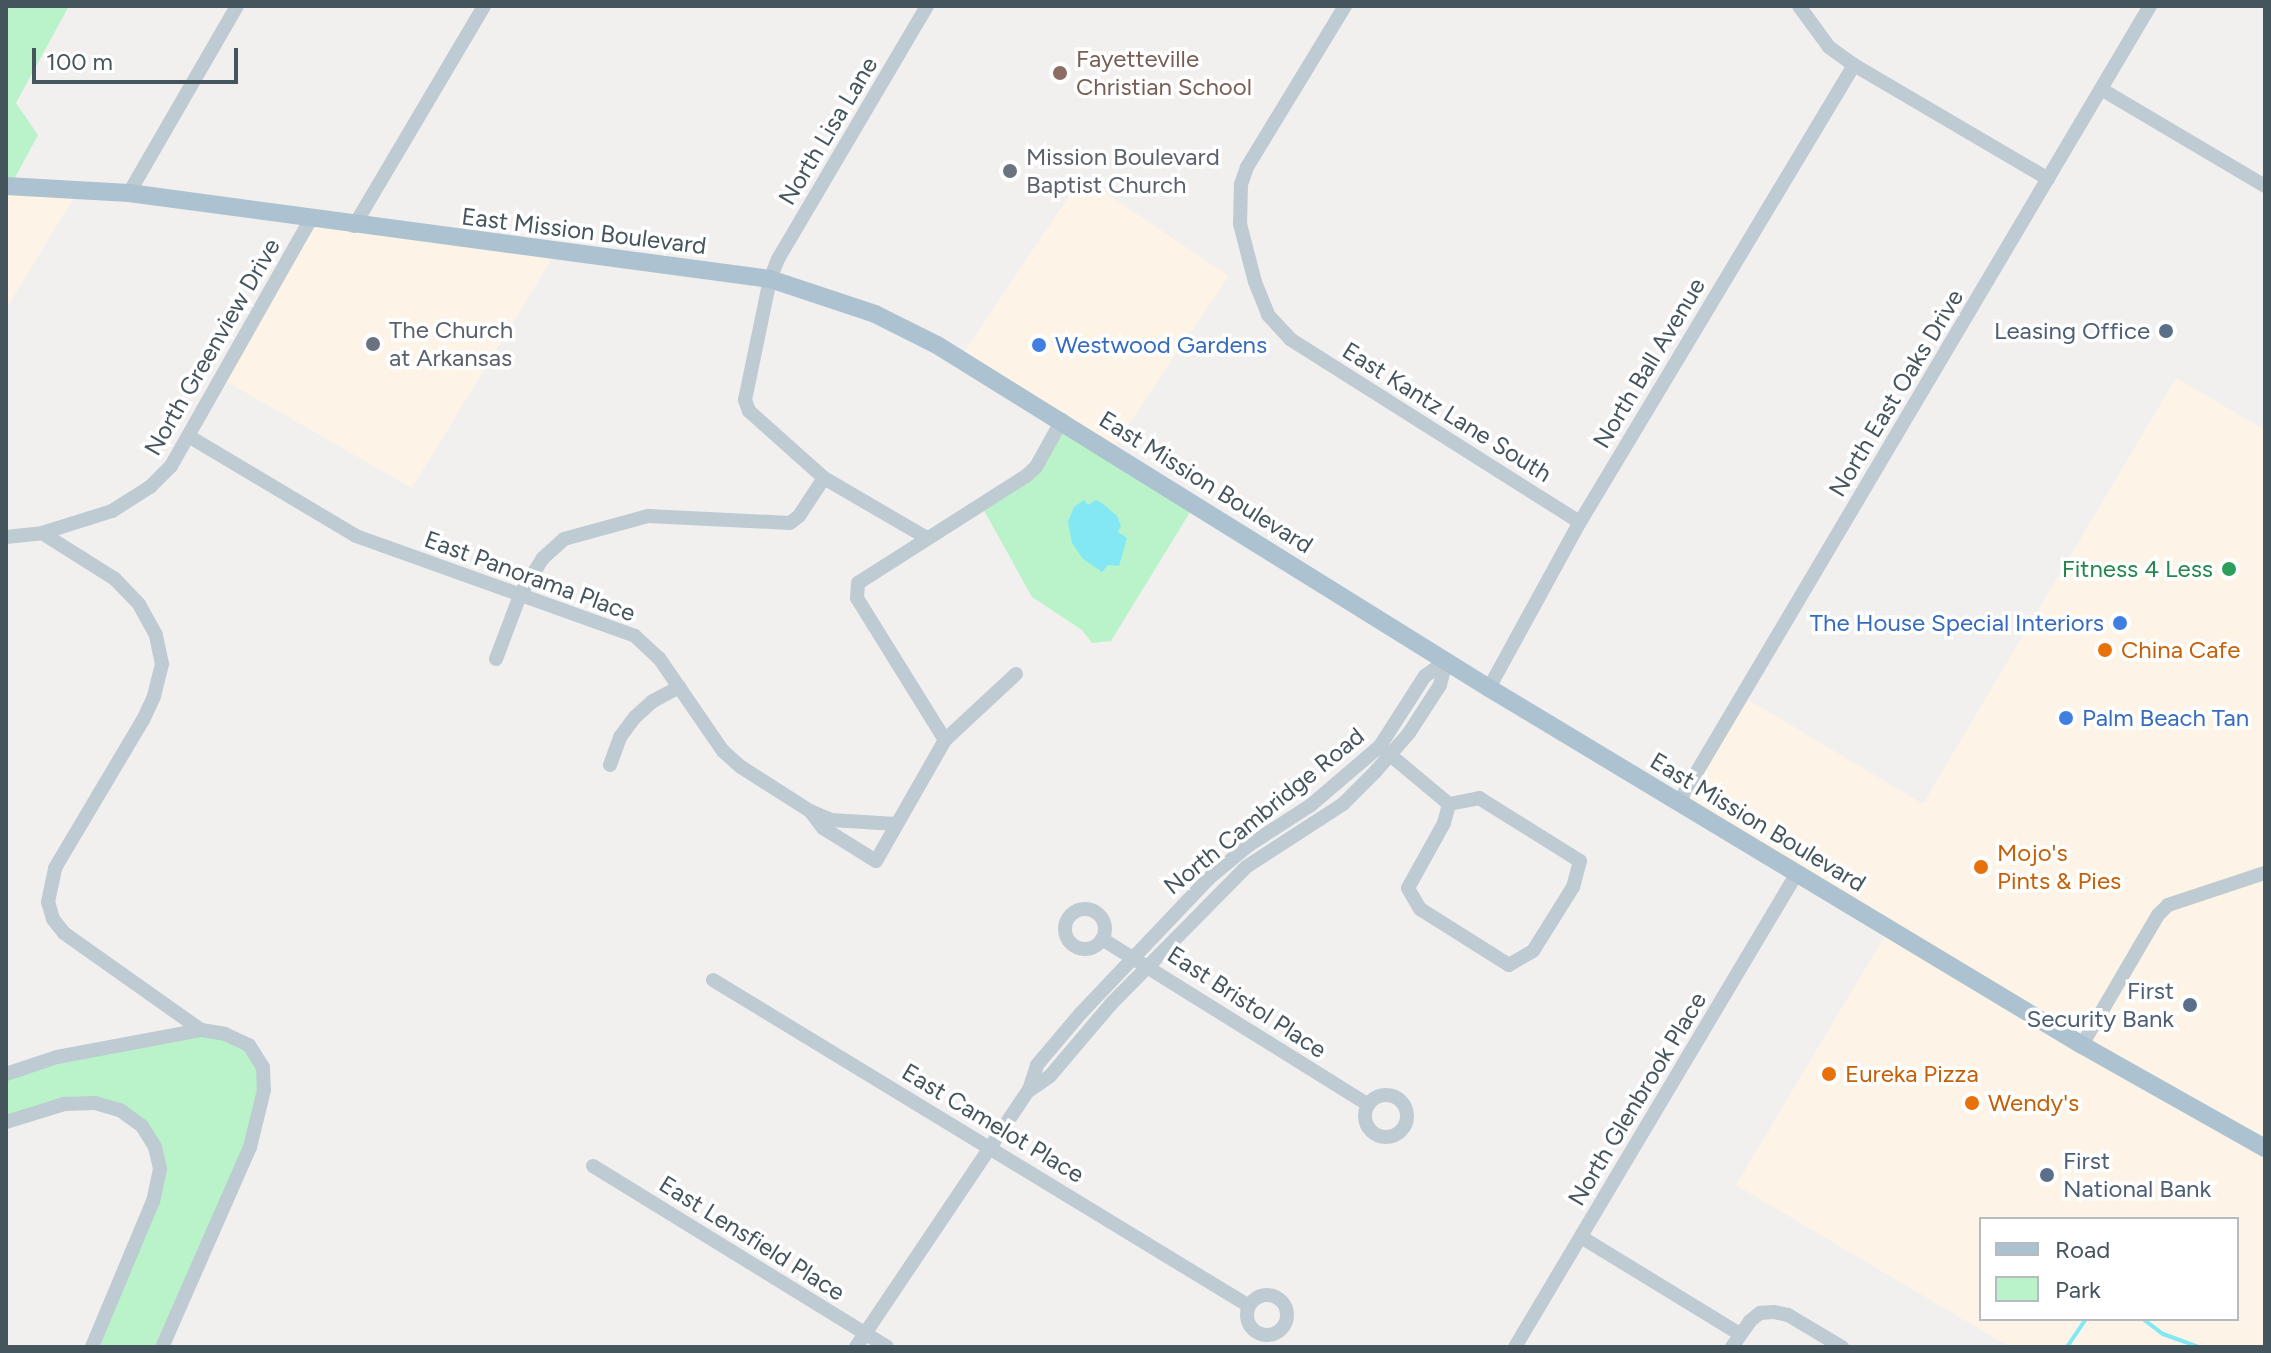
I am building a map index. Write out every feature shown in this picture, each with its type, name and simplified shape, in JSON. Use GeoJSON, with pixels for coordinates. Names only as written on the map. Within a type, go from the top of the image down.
{"type":"FeatureCollection","features":[{"type":"Feature","properties":{"kind":"main road","name":"East Mission Boulevard"},"geometry":{"type":"LineString","coordinates":[[6,186],[129,193],[354,226],[770,279],[844,302],[905,328],[1062,420],[1489,688],[2082,1045],[2265,1148]]}},
{"type":"Feature","properties":{"kind":"street"},"geometry":{"type":"LineString","coordinates":[[129,193],[237,6]]}},
{"type":"Feature","properties":{"kind":"street"},"geometry":{"type":"LineString","coordinates":[[354,226],[484,6]]}},
{"type":"Feature","properties":{"kind":"street","name":"North Lisa Lane"},"geometry":{"type":"LineString","coordinates":[[824,478],[749,411],[745,400],[770,279],[778,259],[927,6]]}},
{"type":"Feature","properties":{"kind":"street","name":"East Kantz Lane South"},"geometry":{"type":"LineString","coordinates":[[1345,6],[1247,167],[1241,184],[1240,224],[1255,282],[1268,315],[1290,339],[1580,522]]}},
{"type":"Feature","properties":{"kind":"street"},"geometry":{"type":"LineString","coordinates":[[1799,6],[1829,47],[1854,65],[2048,179]]}},
{"type":"Feature","properties":{"kind":"street","name":"North East Oaks Drive"},"geometry":{"type":"LineString","coordinates":[[1679,802],[2150,6]]}},
{"type":"Feature","properties":{"kind":"street","name":"North Ball Avenue"},"geometry":{"type":"LineString","coordinates":[[1489,688],[1580,522],[1854,65]]}},
{"type":"Feature","properties":{"kind":"street"},"geometry":{"type":"LineString","coordinates":[[2101,89],[2265,186]]}},
{"type":"Feature","properties":{"kind":"street","name":"North Greenview Drive"},"geometry":{"type":"LineString","coordinates":[[6,537],[42,533],[112,511],[131,501],[171,466],[310,220]]}},
{"type":"Feature","properties":{"kind":"street"},"geometry":{"type":"LineString","coordinates":[[945,740],[857,598],[856,591],[864,576],[1026,476],[1036,467],[1062,420]]}},
{"type":"Feature","properties":{"kind":"street","name":"East Panorama Place"},"geometry":{"type":"LineString","coordinates":[[190,437],[356,536],[635,636],[659,658],[723,751],[810,811],[831,820],[896,824],[876,861],[823,828],[810,811]]}},
{"type":"Feature","properties":{"kind":"street"},"geometry":{"type":"LineString","coordinates":[[496,659],[521,593],[543,558],[564,539],[648,516],[790,523],[799,516],[824,478],[927,538]]}},
{"type":"Feature","properties":{"kind":"street"},"geometry":{"type":"LineString","coordinates":[[42,533],[115,579],[139,604],[156,635],[162,664],[154,696],[143,720],[55,868],[48,902],[53,919],[64,933],[201,1030]]}},
{"type":"Feature","properties":{"kind":"street","name":"North Cambridge Road"},"geometry":{"type":"LineString","coordinates":[[1029,1090],[1050,1076],[1149,965],[1246,867],[1343,804],[1385,751],[1425,676],[1446,661]]}},
{"type":"Feature","properties":{"kind":"street"},"geometry":{"type":"LineString","coordinates":[[896,824],[945,740],[1016,674]]}},
{"type":"Feature","properties":{"kind":"street"},"geometry":{"type":"LineString","coordinates":[[610,765],[620,737],[635,717],[653,701],[679,687]]}},
{"type":"Feature","properties":{"kind":"street"},"geometry":{"type":"LineString","coordinates":[[1385,751],[1449,804]]}},
{"type":"Feature","properties":{"kind":"street","name":"North Cambridge Road"},"geometry":{"type":"LineString","coordinates":[[860,1340],[1029,1090],[1037,1065],[1209,878],[1249,845],[1385,751]]}},
{"type":"Feature","properties":{"kind":"street"},"geometry":{"type":"LineString","coordinates":[[1479,798],[1580,861],[1573,887],[1533,951],[1509,965],[1420,909],[1408,888],[1444,823],[1449,804],[1479,798]]}},
{"type":"Feature","properties":{"kind":"street","name":"North Glenbrook Place"},"geometry":{"type":"LineString","coordinates":[[1515,1347],[1797,873]]}},
{"type":"Feature","properties":{"kind":"street"},"geometry":{"type":"LineString","coordinates":[[2082,1045],[2158,915],[2168,905],[2265,873]]}},
{"type":"Feature","properties":{"kind":"street","name":"East Bristol Place"},"geometry":{"type":"LineString","coordinates":[[1102,939],[1135,956],[1367,1104]]}},
{"type":"Feature","properties":{"kind":"street","name":"East Camelot Place"},"geometry":{"type":"LineString","coordinates":[[713,980],[1249,1306]]}},
{"type":"Feature","properties":{"kind":"street"},"geometry":{"type":"LineString","coordinates":[[6,1074],[57,1057],[201,1030],[225,1034],[249,1045],[263,1067],[264,1090],[250,1147],[162,1347]]}},
{"type":"Feature","properties":{"kind":"street"},"geometry":{"type":"LineString","coordinates":[[6,1122],[64,1104],[95,1103],[120,1110],[142,1126],[155,1147],[160,1169],[158,1187],[92,1347]]}},
{"type":"Feature","properties":{"kind":"street","name":"East Lensfield Place"},"geometry":{"type":"LineString","coordinates":[[593,1166],[860,1340],[887,1347]]}},
{"type":"Feature","properties":{"kind":"street"},"geometry":{"type":"LineString","coordinates":[[1581,1237],[1736,1340],[1760,1313],[1774,1312],[1788,1315],[1842,1347]]}},
{"type":"Feature","properties":{"kind":"shaded area"},"geometry":{"type":"Polygon","coordinates":[[[1082,177],[1229,276],[1106,458],[960,359],[1082,177]]]}},
{"type":"Feature","properties":{"kind":"shaded area"},"geometry":{"type":"Polygon","coordinates":[[[6,186],[79,189],[6,309],[6,186]]]}},
{"type":"Feature","properties":{"kind":"shaded area"},"geometry":{"type":"Polygon","coordinates":[[[310,220],[556,252],[412,488],[222,379],[310,220]]]}},
{"type":"Feature","properties":{"kind":"shaded area"},"geometry":{"type":"Polygon","coordinates":[[[2176,378],[2265,430],[2265,1347],[2010,1347],[1736,1185],[1889,929],[1679,802],[1742,696],[1923,804],[2176,378]]]}},
{"type":"Feature","properties":{"kind":"green space"},"geometry":{"type":"Polygon","coordinates":[[[6,6],[69,6],[16,103],[38,135],[11,185],[6,186],[6,6]]]}},
{"type":"Feature","properties":{"kind":"green space"},"geometry":{"type":"Polygon","coordinates":[[[1062,420],[1195,504],[1111,641],[1092,643],[1082,630],[1032,597],[981,505],[1026,476],[1062,420]]]}},
{"type":"Feature","properties":{"kind":"green space"},"geometry":{"type":"Polygon","coordinates":[[[201,1030],[249,1045],[263,1067],[259,1116],[162,1347],[92,1347],[160,1169],[142,1126],[95,1103],[6,1122],[6,1074],[201,1030]]]}},
{"type":"Feature","properties":{"kind":"water"},"geometry":{"type":"Polygon","coordinates":[[[1084,500],[1088,505],[1096,500],[1117,516],[1121,526],[1118,532],[1127,538],[1119,566],[1108,565],[1102,572],[1083,559],[1072,543],[1068,522],[1074,507],[1084,500]]]}},
{"type":"Feature","properties":{"kind":"waterway"},"geometry":{"type":"LineString","coordinates":[[2067,1347],[2085,1321]]}},
{"type":"Feature","properties":{"kind":"waterway"},"geometry":{"type":"LineString","coordinates":[[2146,1321],[2163,1334],[2198,1347]]}},
{"type":"Feature","properties":{"kind":"place","name":"Fayetteville Christian School"},"geometry":{"type":"Point","coordinates":[1060,73]}},
{"type":"Feature","properties":{"kind":"place","name":"Mission Boulevard Baptist Church"},"geometry":{"type":"Point","coordinates":[1010,171]}},
{"type":"Feature","properties":{"kind":"place","name":"Leasing Office"},"geometry":{"type":"Point","coordinates":[2166,331]}},
{"type":"Feature","properties":{"kind":"place","name":"The Church at Arkansas"},"geometry":{"type":"Point","coordinates":[373,344]}},
{"type":"Feature","properties":{"kind":"place","name":"Westwood Gardens"},"geometry":{"type":"Point","coordinates":[1039,345]}},
{"type":"Feature","properties":{"kind":"place","name":"Fitness 4 Less"},"geometry":{"type":"Point","coordinates":[2229,569]}},
{"type":"Feature","properties":{"kind":"place","name":"The House Special Interiors"},"geometry":{"type":"Point","coordinates":[2120,623]}},
{"type":"Feature","properties":{"kind":"place","name":"China Cafe"},"geometry":{"type":"Point","coordinates":[2105,650]}},
{"type":"Feature","properties":{"kind":"place","name":"Palm Beach Tan"},"geometry":{"type":"Point","coordinates":[2066,718]}},
{"type":"Feature","properties":{"kind":"place","name":"Mojo's Pints & Pies"},"geometry":{"type":"Point","coordinates":[1981,867]}},
{"type":"Feature","properties":{"kind":"place","name":"First Security Bank"},"geometry":{"type":"Point","coordinates":[2190,1005]}},
{"type":"Feature","properties":{"kind":"place","name":"Eureka Pizza"},"geometry":{"type":"Point","coordinates":[1829,1074]}},
{"type":"Feature","properties":{"kind":"place","name":"Wendy's"},"geometry":{"type":"Point","coordinates":[1972,1103]}},
{"type":"Feature","properties":{"kind":"place","name":"First National Bank"},"geometry":{"type":"Point","coordinates":[2047,1175]}}]}
